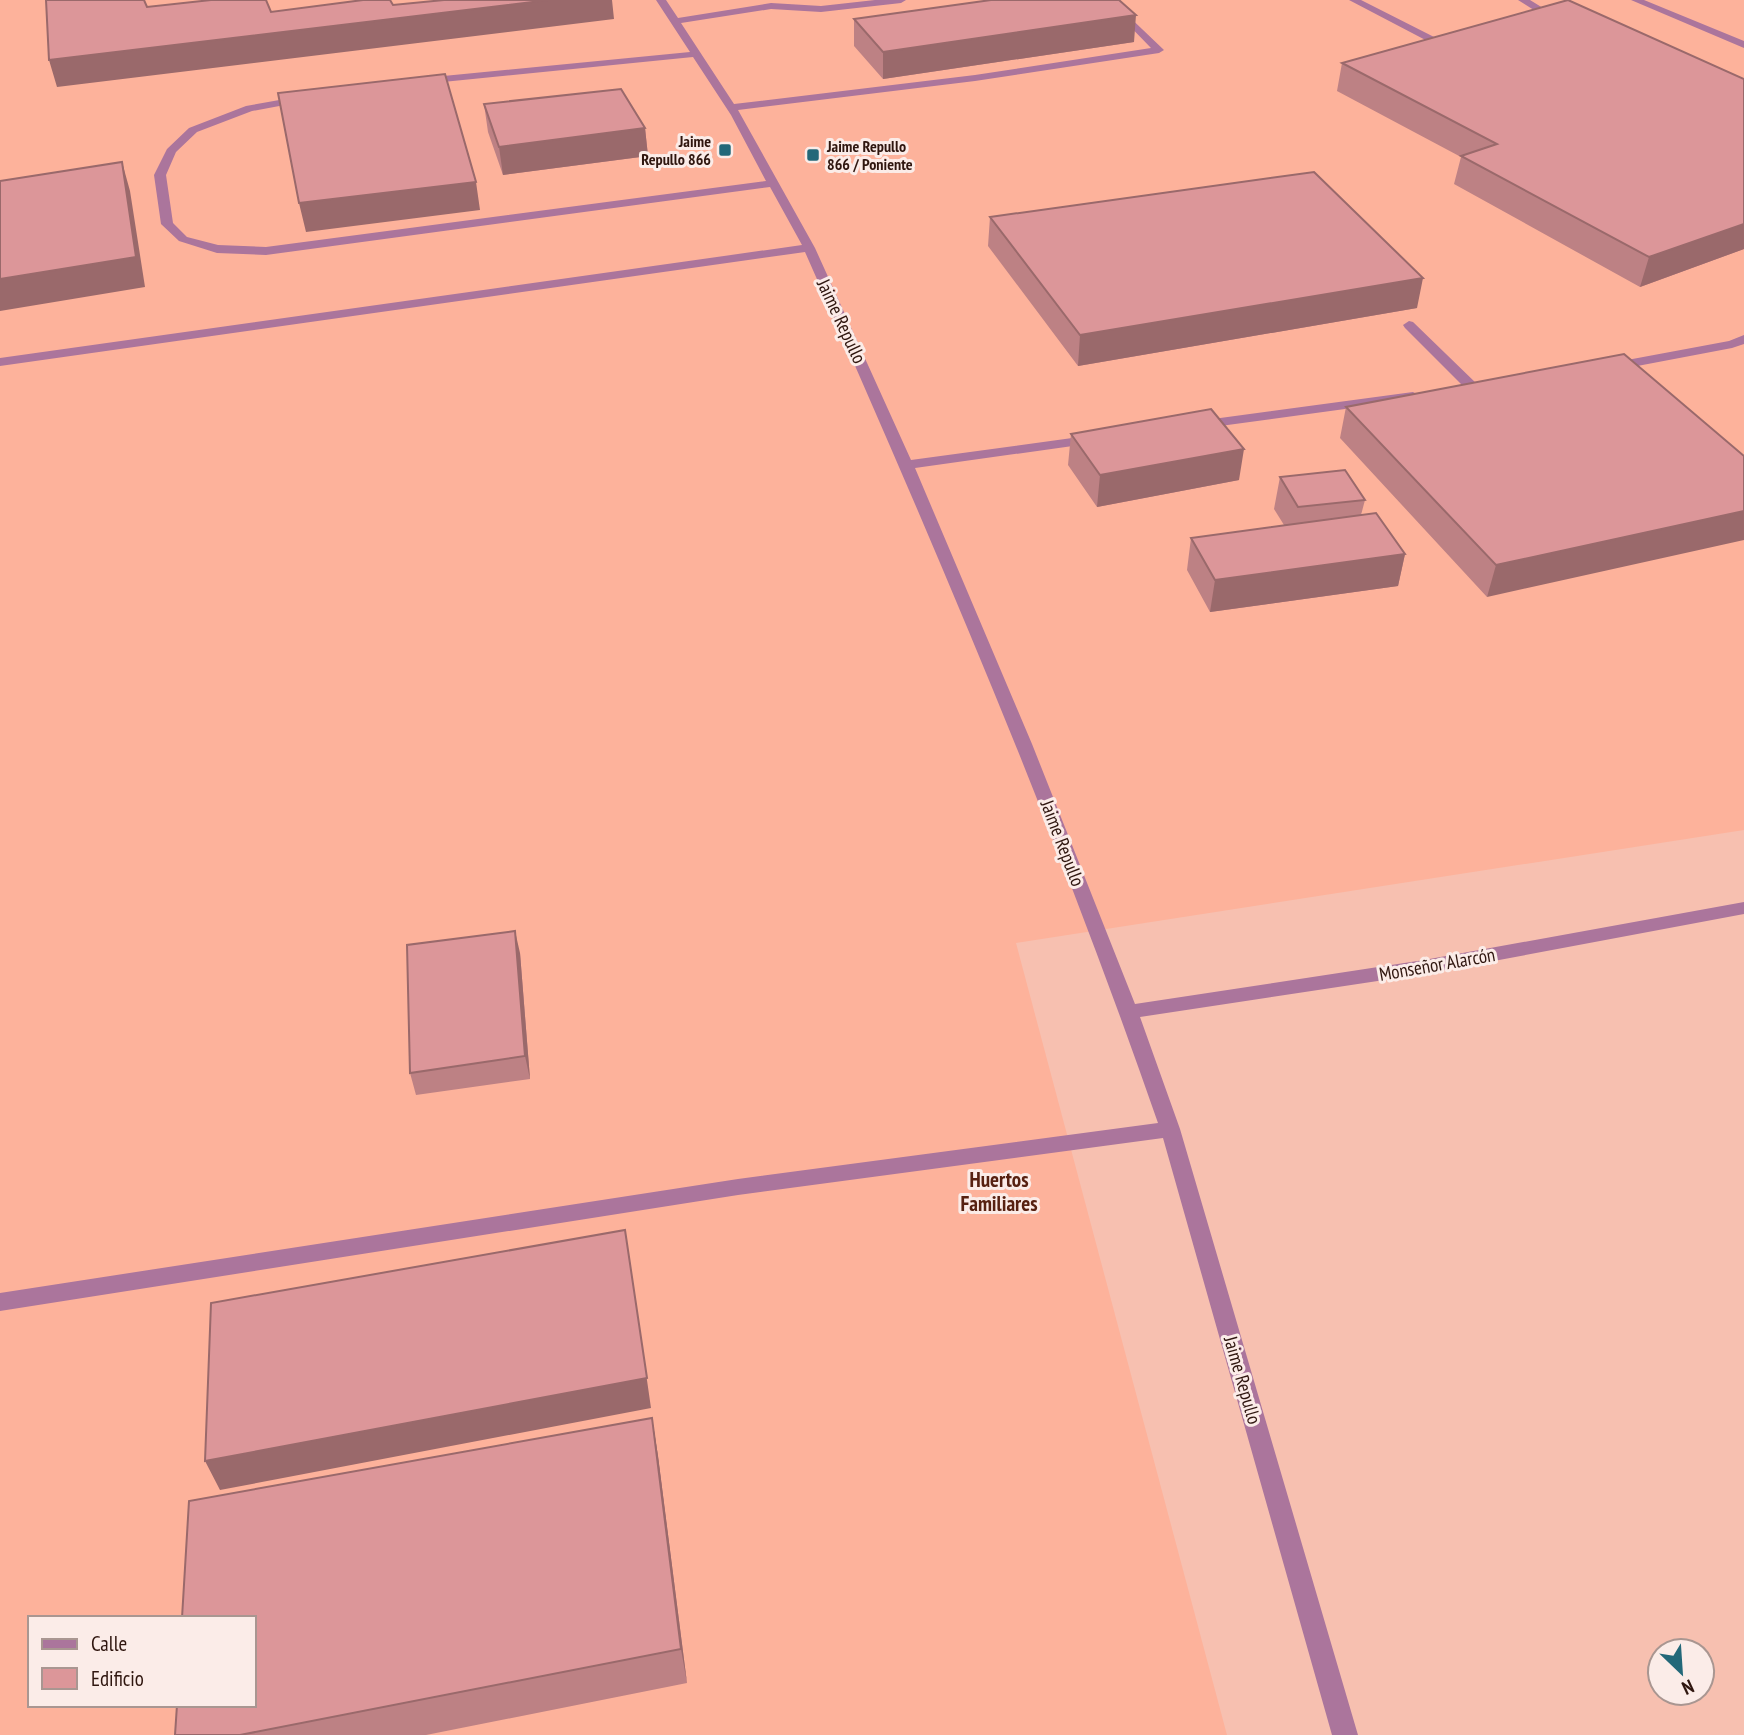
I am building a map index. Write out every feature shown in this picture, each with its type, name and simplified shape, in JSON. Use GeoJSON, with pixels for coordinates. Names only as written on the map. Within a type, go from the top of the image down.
{"type":"FeatureCollection","features":[{"type":"Feature","properties":{"kind":"street","name":"Jaime Repullo"},"geometry":{"type":"LineString","coordinates":[[661,0],[732,108],[809,248],[907,465],[1024,744],[1129,1012],[1170,1129],[1345,1735]]}},
{"type":"Feature","properties":{"kind":"street"},"geometry":{"type":"LineString","coordinates":[[676,21],[771,6],[821,9],[901,0]]}},
{"type":"Feature","properties":{"kind":"street"},"geometry":{"type":"LineString","coordinates":[[1353,0],[1439,43],[1466,35]]}},
{"type":"Feature","properties":{"kind":"street"},"geometry":{"type":"LineString","coordinates":[[1523,0],[1559,18]]}},
{"type":"Feature","properties":{"kind":"street"},"geometry":{"type":"LineString","coordinates":[[1636,0],[1744,45]]}},
{"type":"Feature","properties":{"kind":"street"},"geometry":{"type":"LineString","coordinates":[[732,108],[975,78],[1159,50],[1117,9]]}},
{"type":"Feature","properties":{"kind":"street"},"geometry":{"type":"LineString","coordinates":[[1520,20],[1546,13]]}},
{"type":"Feature","properties":{"kind":"street"},"geometry":{"type":"LineString","coordinates":[[408,82],[698,54]]}},
{"type":"Feature","properties":{"kind":"street"},"geometry":{"type":"LineString","coordinates":[[315,96],[250,108],[193,130],[171,151],[160,175],[167,224],[183,239],[217,249],[265,251],[774,183]]}},
{"type":"Feature","properties":{"kind":"street"},"geometry":{"type":"LineString","coordinates":[[0,362],[809,248]]}},
{"type":"Feature","properties":{"kind":"street"},"geometry":{"type":"LineString","coordinates":[[1409,325],[1473,388]]}},
{"type":"Feature","properties":{"kind":"street"},"geometry":{"type":"LineString","coordinates":[[1591,371],[1732,344],[1744,339]]}},
{"type":"Feature","properties":{"kind":"street"},"geometry":{"type":"LineString","coordinates":[[1185,427],[1432,393]]}},
{"type":"Feature","properties":{"kind":"street"},"geometry":{"type":"LineString","coordinates":[[907,465],[1103,438]]}},
{"type":"Feature","properties":{"kind":"street","name":"Monseñor Alarcón"},"geometry":{"type":"LineString","coordinates":[[1129,1012],[1424,967],[1744,908]]}},
{"type":"Feature","properties":{"kind":"street"},"geometry":{"type":"LineString","coordinates":[[0,1302],[738,1187],[1170,1129]]}},
{"type":"Feature","properties":{"kind":"shaded area"},"geometry":{"type":"Polygon","coordinates":[[[0,0],[1744,0],[1744,830],[1016,943],[1227,1735],[0,1735],[0,0]]]}},
{"type":"Feature","properties":{"kind":"building"},"geometry":{"type":"Polygon","coordinates":[[[46,0],[144,0],[147,7],[211,0],[266,0],[271,12],[363,0],[390,0],[393,5],[444,0],[549,0],[49,60],[46,0]]]}},
{"type":"Feature","properties":{"kind":"building"},"geometry":{"type":"Polygon","coordinates":[[[991,0],[1119,0],[1136,15],[883,52],[854,19],[991,0]]]}},
{"type":"Feature","properties":{"kind":"building"},"geometry":{"type":"Polygon","coordinates":[[[1568,0],[1744,79],[1744,224],[1649,257],[1461,156],[1497,144],[1342,63],[1568,0]]]}},
{"type":"Feature","properties":{"kind":"building"},"geometry":{"type":"Polygon","coordinates":[[[445,74],[476,182],[299,203],[278,93],[445,74]]]}},
{"type":"Feature","properties":{"kind":"building"},"geometry":{"type":"Polygon","coordinates":[[[621,89],[645,128],[499,147],[484,104],[621,89]]]}},
{"type":"Feature","properties":{"kind":"building"},"geometry":{"type":"Polygon","coordinates":[[[122,162],[136,257],[0,279],[0,181],[122,162]]]}},
{"type":"Feature","properties":{"kind":"building"},"geometry":{"type":"Polygon","coordinates":[[[1314,172],[1423,278],[1080,335],[990,217],[1314,172]]]}},
{"type":"Feature","properties":{"kind":"building"},"geometry":{"type":"Polygon","coordinates":[[[1624,354],[1744,456],[1744,511],[1496,565],[1346,407],[1624,354]]]}},
{"type":"Feature","properties":{"kind":"building"},"geometry":{"type":"Polygon","coordinates":[[[1211,409],[1244,449],[1100,475],[1071,434],[1211,409]]]}},
{"type":"Feature","properties":{"kind":"building"},"geometry":{"type":"Polygon","coordinates":[[[1345,470],[1365,500],[1298,507],[1280,477],[1345,470]]]}},
{"type":"Feature","properties":{"kind":"building"},"geometry":{"type":"Polygon","coordinates":[[[1376,513],[1405,554],[1215,580],[1191,538],[1376,513]]]}},
{"type":"Feature","properties":{"kind":"building"},"geometry":{"type":"Polygon","coordinates":[[[515,931],[525,1056],[410,1073],[407,945],[515,931]]]}},
{"type":"Feature","properties":{"kind":"building"},"geometry":{"type":"Polygon","coordinates":[[[625,1230],[647,1378],[205,1461],[211,1303],[625,1230]]]}},
{"type":"Feature","properties":{"kind":"building"},"geometry":{"type":"Polygon","coordinates":[[[652,1418],[681,1649],[240,1735],[175,1735],[177,1707],[256,1707],[256,1616],[182,1616],[189,1501],[652,1418]]]}},
{"type":"Feature","properties":{"kind":"place","name":"Jaime Repullo 866"},"geometry":{"type":"Point","coordinates":[725,150]}},
{"type":"Feature","properties":{"kind":"place","name":"Jaime Repullo 866 / Poniente"},"geometry":{"type":"Point","coordinates":[813,155]}},
{"type":"Feature","properties":{"kind":"district","name":"Huertos Familiares"},"geometry":{"type":"Point","coordinates":[999,1191]}}]}
